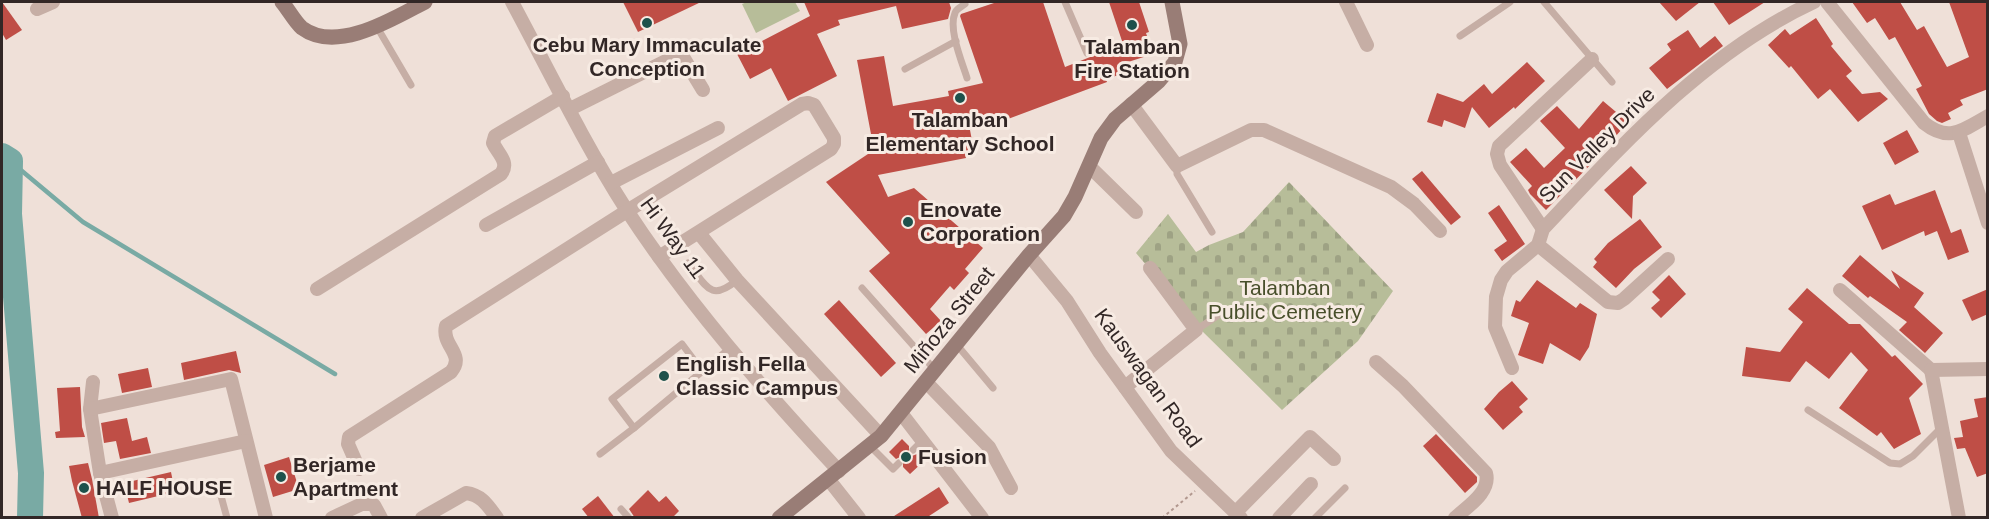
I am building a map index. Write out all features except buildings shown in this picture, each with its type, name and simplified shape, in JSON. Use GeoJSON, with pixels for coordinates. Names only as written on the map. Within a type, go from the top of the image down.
{"type":"FeatureCollection","features":[{"type":"Feature","properties":{"kind":"main road"},"geometry":{"type":"LineString","coordinates":[[282,2],[302,28],[336,37],[377,27],[425,2]]}},
{"type":"Feature","properties":{"kind":"main road","name":"Miñoza Street"},"geometry":{"type":"LineString","coordinates":[[779,518],[834,476],[875,440],[901,413],[1029,255],[1064,216],[1101,138],[1114,118],[1159,81],[1175,62],[1179,44],[1172,2]]}},
{"type":"Feature","properties":{"kind":"street"},"geometry":{"type":"LineString","coordinates":[[38,9],[53,2]]}},
{"type":"Feature","properties":{"kind":"street","name":"Hi Way 11"},"geometry":{"type":"LineString","coordinates":[[512,2],[627,211],[729,349],[834,476],[859,518]]}},
{"type":"Feature","properties":{"kind":"street"},"geometry":{"type":"LineString","coordinates":[[1346,2],[1367,45]]}},
{"type":"Feature","properties":{"kind":"street","name":"Sun Valley Drive"},"geometry":{"type":"LineString","coordinates":[[1538,245],[1543,229],[1628,138],[1689,84],[1750,37],[1782,16],[1814,2]]}},
{"type":"Feature","properties":{"kind":"street"},"geometry":{"type":"LineString","coordinates":[[1827,2],[1923,123],[1934,131],[1959,133],[1988,116]]}},
{"type":"Feature","properties":{"kind":"street"},"geometry":{"type":"LineString","coordinates":[[570,109],[678,55],[683,57],[703,90]]}},
{"type":"Feature","properties":{"kind":"street"},"geometry":{"type":"LineString","coordinates":[[1543,229],[1500,165],[1497,154],[1499,146],[1592,59]]}},
{"type":"Feature","properties":{"kind":"street"},"geometry":{"type":"LineString","coordinates":[[317,289],[501,174],[505,169],[505,162],[493,143],[495,136],[563,96]]}},
{"type":"Feature","properties":{"kind":"street"},"geometry":{"type":"LineString","coordinates":[[359,469],[348,444],[349,437],[452,372],[457,366],[457,358],[446,338],[446,327],[627,211],[802,104],[814,105],[834,138],[831,149],[660,257]]}},
{"type":"Feature","properties":{"kind":"street"},"geometry":{"type":"LineString","coordinates":[[1131,104],[1177,166],[1251,129],[1264,130],[1391,187],[1414,204],[1440,231]]}},
{"type":"Feature","properties":{"kind":"street"},"geometry":{"type":"LineString","coordinates":[[611,183],[718,128]]}},
{"type":"Feature","properties":{"kind":"street"},"geometry":{"type":"LineString","coordinates":[[1959,133],[1988,223]]}},
{"type":"Feature","properties":{"kind":"street"},"geometry":{"type":"LineString","coordinates":[[486,225],[598,162]]}},
{"type":"Feature","properties":{"kind":"street"},"geometry":{"type":"LineString","coordinates":[[1089,166],[1136,212]]}},
{"type":"Feature","properties":{"kind":"street"},"geometry":{"type":"LineString","coordinates":[[699,233],[875,440]]}},
{"type":"Feature","properties":{"kind":"street"},"geometry":{"type":"LineString","coordinates":[[1512,368],[1495,327],[1496,297],[1501,280],[1507,271],[1538,245],[1608,302],[1618,303],[1624,299],[1668,259]]}},
{"type":"Feature","properties":{"kind":"street","name":"Kauswagan Road"},"geometry":{"type":"LineString","coordinates":[[1029,255],[1067,302],[1100,353],[1172,451],[1239,515]]}},
{"type":"Feature","properties":{"kind":"street"},"geometry":{"type":"LineString","coordinates":[[1125,387],[1196,330],[1150,268]]}},
{"type":"Feature","properties":{"kind":"street"},"geometry":{"type":"LineString","coordinates":[[1840,290],[1931,370],[1959,518]]}},
{"type":"Feature","properties":{"kind":"street"},"geometry":{"type":"LineString","coordinates":[[1376,362],[1403,386],[1486,474],[1488,481],[1484,490],[1455,518]]}},
{"type":"Feature","properties":{"kind":"street"},"geometry":{"type":"LineString","coordinates":[[1931,370],[1988,369]]}},
{"type":"Feature","properties":{"kind":"street"},"geometry":{"type":"LineString","coordinates":[[931,376],[989,447],[1011,488]]}},
{"type":"Feature","properties":{"kind":"street"},"geometry":{"type":"LineString","coordinates":[[90,409],[231,379],[266,518]]}},
{"type":"Feature","properties":{"kind":"street"},"geometry":{"type":"LineString","coordinates":[[93,382],[90,409],[100,473],[112,518]]}},
{"type":"Feature","properties":{"kind":"street"},"geometry":{"type":"LineString","coordinates":[[901,413],[918,445],[982,518]]}},
{"type":"Feature","properties":{"kind":"street"},"geometry":{"type":"LineString","coordinates":[[1239,515],[1310,437],[1334,459]]}},
{"type":"Feature","properties":{"kind":"street"},"geometry":{"type":"LineString","coordinates":[[100,473],[246,441]]}},
{"type":"Feature","properties":{"kind":"street"},"geometry":{"type":"LineString","coordinates":[[1279,518],[1311,484]]}},
{"type":"Feature","properties":{"kind":"street"},"geometry":{"type":"LineString","coordinates":[[422,518],[466,493],[474,494],[482,499],[497,518]]}},
{"type":"Feature","properties":{"kind":"street"},"geometry":{"type":"LineString","coordinates":[[332,518],[364,503],[374,505],[381,518]]}},
{"type":"Feature","properties":{"kind":"lane"},"geometry":{"type":"LineString","coordinates":[[967,2],[954,15],[956,41],[967,78]]}},
{"type":"Feature","properties":{"kind":"lane"},"geometry":{"type":"LineString","coordinates":[[1065,2],[1087,53]]}},
{"type":"Feature","properties":{"kind":"lane"},"geometry":{"type":"LineString","coordinates":[[1460,36],[1510,2]]}},
{"type":"Feature","properties":{"kind":"lane"},"geometry":{"type":"LineString","coordinates":[[1544,2],[1611,82]]}},
{"type":"Feature","properties":{"kind":"lane"},"geometry":{"type":"LineString","coordinates":[[377,27],[411,85]]}},
{"type":"Feature","properties":{"kind":"lane"},"geometry":{"type":"LineString","coordinates":[[905,69],[956,41]]}},
{"type":"Feature","properties":{"kind":"lane"},"geometry":{"type":"LineString","coordinates":[[1177,166],[1177,174],[1212,232]]}},
{"type":"Feature","properties":{"kind":"lane"},"geometry":{"type":"LineString","coordinates":[[688,263],[711,291],[724,290],[737,280]]}},
{"type":"Feature","properties":{"kind":"lane"},"geometry":{"type":"LineString","coordinates":[[862,288],[931,376]]}},
{"type":"Feature","properties":{"kind":"lane"},"geometry":{"type":"LineString","coordinates":[[1196,330],[1217,316]]}},
{"type":"Feature","properties":{"kind":"lane"},"geometry":{"type":"LineString","coordinates":[[634,428],[612,399],[682,344],[703,372]]}},
{"type":"Feature","properties":{"kind":"lane"},"geometry":{"type":"LineString","coordinates":[[957,345],[993,388]]}},
{"type":"Feature","properties":{"kind":"lane"},"geometry":{"type":"LineString","coordinates":[[600,454],[729,349]]}},
{"type":"Feature","properties":{"kind":"lane"},"geometry":{"type":"LineString","coordinates":[[1808,410],[1890,463],[1900,464],[1913,456],[1943,426]]}},
{"type":"Feature","properties":{"kind":"lane"},"geometry":{"type":"LineString","coordinates":[[875,440],[893,469],[899,463]]}},
{"type":"Feature","properties":{"kind":"lane"},"geometry":{"type":"LineString","coordinates":[[1315,518],[1345,489]]}},
{"type":"Feature","properties":{"kind":"lane"},"geometry":{"type":"LineString","coordinates":[[221,496],[227,518]]}},
{"type":"Feature","properties":{"kind":"lane"},"geometry":{"type":"LineString","coordinates":[[621,509],[629,518]]}},
{"type":"Feature","properties":{"kind":"path"},"geometry":{"type":"LineString","coordinates":[[1162,518],[1193,492]]}},
{"type":"Feature","properties":{"kind":"green space"},"geometry":{"type":"Polygon","coordinates":[[[747,2],[795,2],[800,11],[756,33],[742,4],[747,2]]]}},
{"type":"Feature","properties":{"kind":"green space","name":"Talamban Public Cemetery"},"geometry":{"type":"Polygon","coordinates":[[[1289,182],[1393,291],[1358,341],[1282,410],[1200,329],[1136,253],[1168,214],[1196,252],[1243,232],[1289,182]]]}},
{"type":"Feature","properties":{"kind":"waterway"},"geometry":{"type":"LineString","coordinates":[[2,156],[10,161],[9,214],[31,473],[30,518]]}},
{"type":"Feature","properties":{"kind":"waterway"},"geometry":{"type":"LineString","coordinates":[[10,161],[83,222],[335,374]]}},
{"type":"Feature","properties":{"kind":"place","name":"Cebu Mary Immaculate Conception"},"geometry":{"type":"Point","coordinates":[647,23]}},
{"type":"Feature","properties":{"kind":"place","name":"Talamban Fire Station"},"geometry":{"type":"Point","coordinates":[1132,25]}},
{"type":"Feature","properties":{"kind":"place","name":"Talamban Elementary School"},"geometry":{"type":"Point","coordinates":[960,98]}},
{"type":"Feature","properties":{"kind":"place","name":"Enovate Corporation"},"geometry":{"type":"Point","coordinates":[908,222]}},
{"type":"Feature","properties":{"kind":"place","name":"English Fella Classic Campus"},"geometry":{"type":"Point","coordinates":[664,376]}},
{"type":"Feature","properties":{"kind":"place","name":"Fusion"},"geometry":{"type":"Point","coordinates":[906,457]}},
{"type":"Feature","properties":{"kind":"place","name":"Berjame Apartment"},"geometry":{"type":"Point","coordinates":[281,477]}},
{"type":"Feature","properties":{"kind":"place","name":"HALF HOUSE"},"geometry":{"type":"Point","coordinates":[84,488]}}]}
